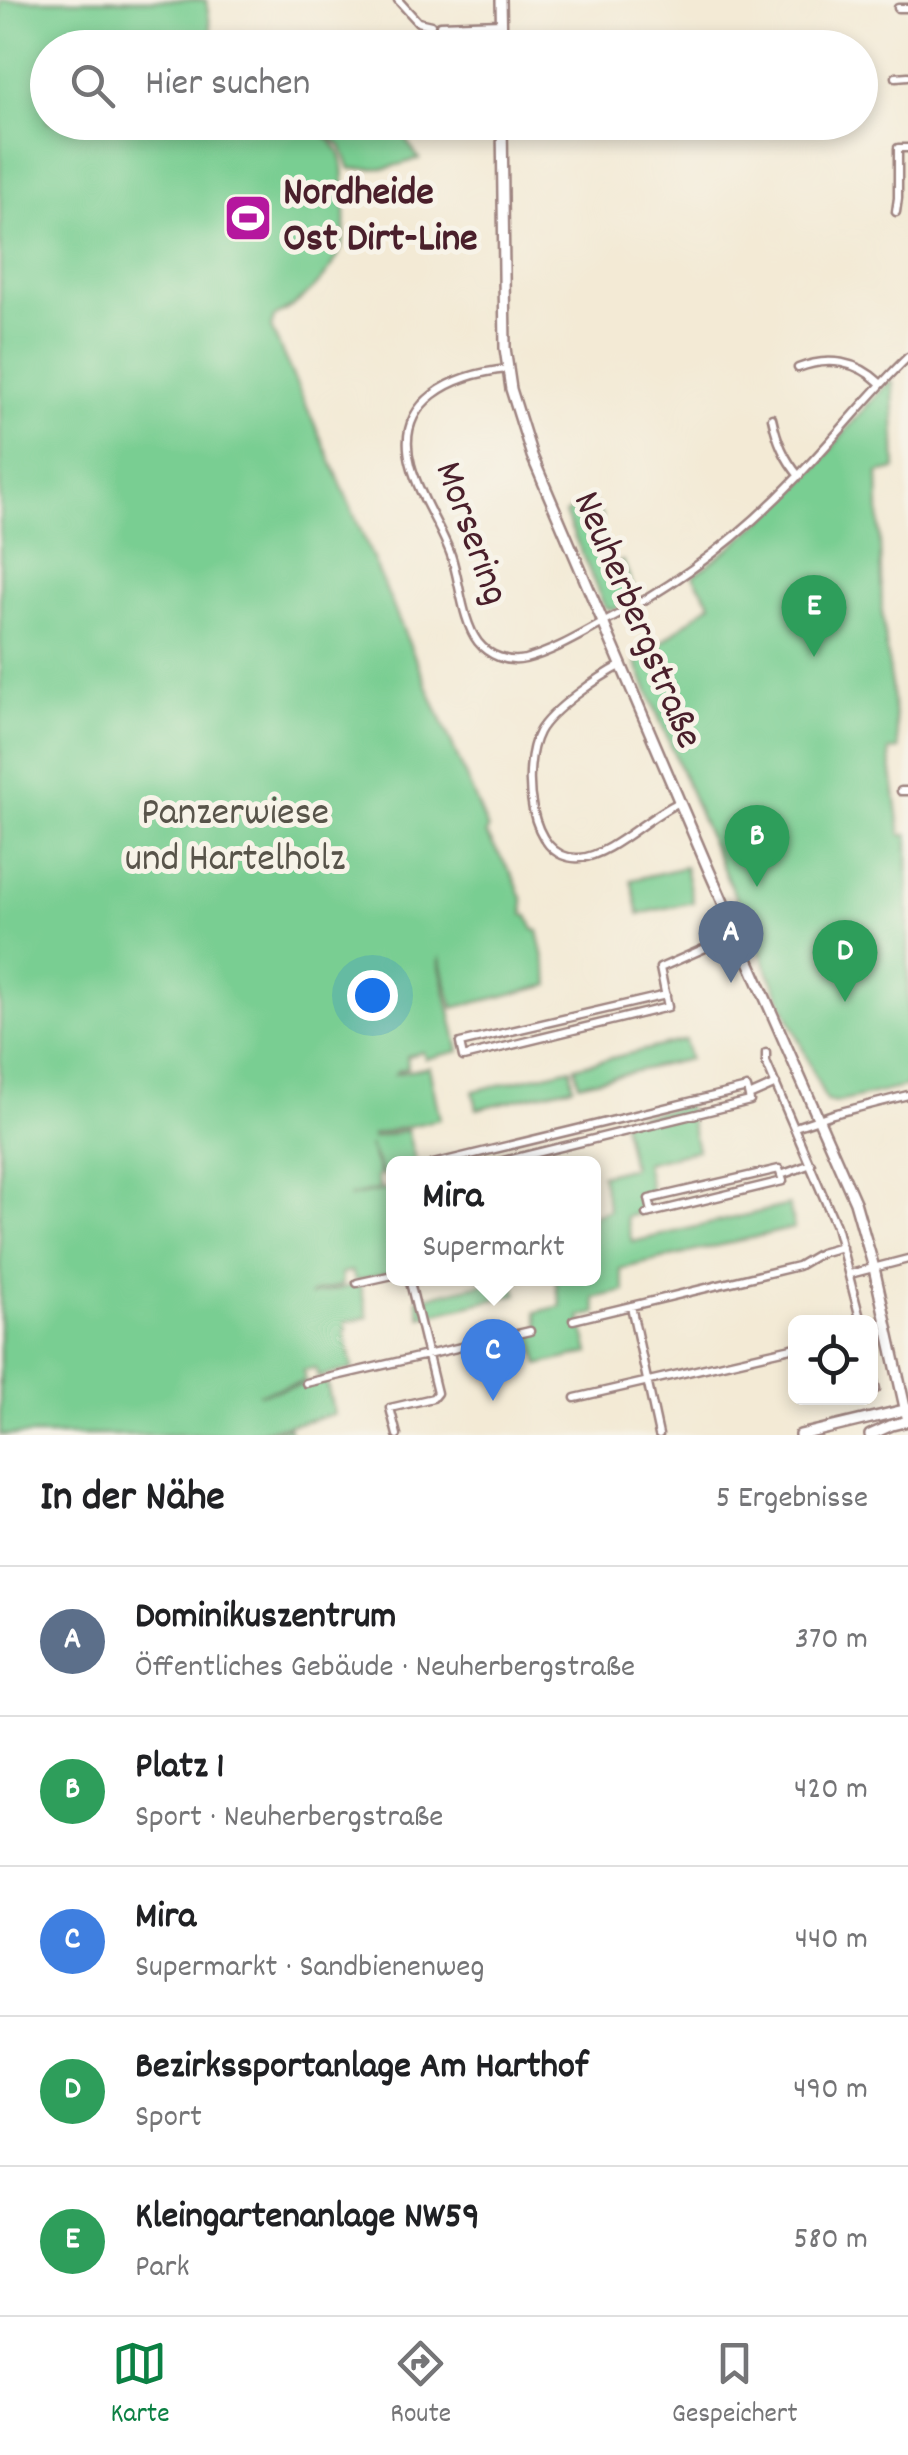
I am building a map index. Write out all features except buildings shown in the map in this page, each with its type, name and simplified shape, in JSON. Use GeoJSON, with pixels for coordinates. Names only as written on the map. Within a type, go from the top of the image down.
{"type":"FeatureCollection","features":[{"type":"Feature","properties":{"kind":"main road"},"geometry":{"type":"LineString","coordinates":[[502,0],[502,30]]}},
{"type":"Feature","properties":{"kind":"main road","name":"Neuherbergstraße"},"geometry":{"type":"LineString","coordinates":[[502,140],[503,296],[508,370],[518,416],[680,802],[855,1202],[874,1268],[908,1422]]}},
{"type":"Feature","properties":{"kind":"main road"},"geometry":{"type":"LineString","coordinates":[[800,1435],[906,1409]]}},
{"type":"Feature","properties":{"kind":"main road"},"geometry":{"type":"LineString","coordinates":[[870,1435],[908,1422]]}},
{"type":"Feature","properties":{"kind":"street"},"geometry":{"type":"LineString","coordinates":[[400,1],[418,22],[431,25]]}},
{"type":"Feature","properties":{"kind":"street"},"geometry":{"type":"LineString","coordinates":[[898,8],[908,8]]}},
{"type":"Feature","properties":{"kind":"street"},"geometry":{"type":"LineString","coordinates":[[440,25],[502,23]]}},
{"type":"Feature","properties":{"kind":"street"},"geometry":{"type":"LineString","coordinates":[[896,76],[908,76]]}},
{"type":"Feature","properties":{"kind":"street"},"geometry":{"type":"LineString","coordinates":[[896,212],[898,148],[908,148]]}},
{"type":"Feature","properties":{"kind":"street"},"geometry":{"type":"LineString","coordinates":[[604,623],[642,602],[734,538],[799,476],[880,383],[908,357]]}},
{"type":"Feature","properties":{"kind":"street"},"geometry":{"type":"LineString","coordinates":[[798,368],[823,361],[842,362],[863,370],[880,383]]}},
{"type":"Feature","properties":{"kind":"street","name":"Morsering"},"geometry":{"type":"LineString","coordinates":[[508,370],[470,376],[436,392],[416,413],[409,434],[412,468],[455,566],[470,628],[490,653],[519,660],[550,650],[604,623]]}},
{"type":"Feature","properties":{"kind":"street"},"geometry":{"type":"LineString","coordinates":[[772,418],[779,446],[799,476]]}},
{"type":"Feature","properties":{"kind":"street"},"geometry":{"type":"LineString","coordinates":[[622,665],[552,715],[538,734],[528,771],[535,818],[558,853],[584,858],[606,849],[680,802]]}},
{"type":"Feature","properties":{"kind":"street"},"geometry":{"type":"LineString","coordinates":[[666,995],[460,1043],[463,1057],[668,1007],[666,995],[660,968],[737,934]]}},
{"type":"Feature","properties":{"kind":"street"},"geometry":{"type":"LineString","coordinates":[[561,1020],[564,1033]]}},
{"type":"Feature","properties":{"kind":"street"},"geometry":{"type":"LineString","coordinates":[[766,1052],[766,1062],[842,1247],[859,1315]]}},
{"type":"Feature","properties":{"kind":"street"},"geometry":{"type":"LineString","coordinates":[[749,1096],[776,1084]]}},
{"type":"Feature","properties":{"kind":"street"},"geometry":{"type":"LineString","coordinates":[[464,1156],[748,1088],[750,1102],[523,1156]]}},
{"type":"Feature","properties":{"kind":"street"},"geometry":{"type":"LineString","coordinates":[[795,1127],[908,1095]]}},
{"type":"Feature","properties":{"kind":"street"},"geometry":{"type":"LineString","coordinates":[[694,1101],[696,1114]]}},
{"type":"Feature","properties":{"kind":"street"},"geometry":{"type":"LineString","coordinates":[[654,1110],[658,1124]]}},
{"type":"Feature","properties":{"kind":"street"},"geometry":{"type":"LineString","coordinates":[[576,1129],[579,1142]]}},
{"type":"Feature","properties":{"kind":"street"},"geometry":{"type":"LineString","coordinates":[[781,1176],[811,1164]]}},
{"type":"Feature","properties":{"kind":"street"},"geometry":{"type":"LineString","coordinates":[[779,1169],[783,1181],[649,1213],[650,1198],[764,1173],[779,1169]]}},
{"type":"Feature","properties":{"kind":"street"},"geometry":{"type":"LineString","coordinates":[[764,1173],[766,1185]]}},
{"type":"Feature","properties":{"kind":"street"},"geometry":{"type":"LineString","coordinates":[[572,1320],[798,1266],[820,1253],[842,1247]]}},
{"type":"Feature","properties":{"kind":"street"},"geometry":{"type":"LineString","coordinates":[[850,1274],[908,1260]]}},
{"type":"Feature","properties":{"kind":"street"},"geometry":{"type":"LineString","coordinates":[[357,1283],[386,1276]]}},
{"type":"Feature","properties":{"kind":"street"},"geometry":{"type":"LineString","coordinates":[[396,1435],[390,1408],[433,1398],[436,1393],[411,1286]]}},
{"type":"Feature","properties":{"kind":"street"},"geometry":{"type":"LineString","coordinates":[[630,1306],[660,1435]]}},
{"type":"Feature","properties":{"kind":"street"},"geometry":{"type":"LineString","coordinates":[[306,1383],[530,1330]]}},
{"type":"Feature","properties":{"kind":"street"},"geometry":{"type":"LineString","coordinates":[[575,1398],[788,1349]]}},
{"type":"Feature","properties":{"kind":"green space","name":"Panzerwiese und Hartelholz"},"geometry":{"type":"Polygon","coordinates":[[[0,0],[206,0],[211,30],[30,30],[30,140],[330,140],[339,152],[345,233],[338,257],[305,296],[274,317],[271,328],[488,829],[486,834],[513,876],[523,900],[524,915],[538,931],[550,985],[453,1008],[440,959],[459,1051],[425,1059],[423,1052],[407,1056],[408,1068],[395,1074],[429,1067],[440,1119],[372,1135],[407,1130],[414,1156],[386,1156],[383,1176],[369,1145],[380,1175],[380,1189],[348,1197],[386,1189],[386,1274],[355,1281],[352,1271],[341,1274],[342,1285],[311,1295],[360,1284],[368,1317],[345,1322],[353,1369],[318,1377],[316,1368],[303,1370],[305,1381],[258,1394],[326,1380],[334,1414],[289,1425],[291,1435],[259,1435],[287,1425],[244,1435],[0,1435],[0,0]]]}},
{"type":"Feature","properties":{"kind":"green space"},"geometry":{"type":"Polygon","coordinates":[[[334,140],[407,140],[419,159],[387,168],[350,169],[341,146],[334,140]]]}},
{"type":"Feature","properties":{"kind":"green space"},"geometry":{"type":"Polygon","coordinates":[[[890,381],[896,469],[878,473],[882,612],[899,749],[889,751],[901,835],[908,835],[908,1086],[835,1103],[826,1101],[636,663],[711,603],[693,576],[786,498],[890,381]]]}},
{"type":"Feature","properties":{"kind":"green space"},"geometry":{"type":"Polygon","coordinates":[[[586,500],[593,502],[602,518],[597,520],[592,509],[583,513],[611,579],[620,576],[616,564],[623,561],[637,597],[614,610],[605,608],[565,514],[586,500]]]}},
{"type":"Feature","properties":{"kind":"green space"},"geometry":{"type":"Polygon","coordinates":[[[685,867],[693,902],[639,914],[631,880],[685,867]]]}},
{"type":"Feature","properties":{"kind":"green space"},"geometry":{"type":"Polygon","coordinates":[[[685,1040],[689,1059],[579,1084],[575,1067],[685,1040]]]}},
{"type":"Feature","properties":{"kind":"green space"},"geometry":{"type":"Polygon","coordinates":[[[571,1068],[573,1086],[477,1109],[473,1091],[571,1068]]]}},
{"type":"Feature","properties":{"kind":"green space"},"geometry":{"type":"Polygon","coordinates":[[[687,1105],[697,1150],[645,1163],[652,1196],[643,1198],[646,1212],[626,1217],[632,1242],[789,1205],[794,1228],[620,1269],[625,1291],[594,1298],[597,1313],[581,1317],[589,1353],[539,1365],[531,1332],[540,1329],[536,1312],[561,1306],[557,1286],[601,1286],[601,1212],[609,1210],[601,1175],[632,1167],[622,1120],[687,1105]]]}},
{"type":"Feature","properties":{"kind":"green space"},"geometry":{"type":"Polygon","coordinates":[[[473,1286],[515,1286],[517,1294],[421,1317],[417,1299],[473,1286]]]}},
{"type":"Feature","properties":{"kind":"place","name":"Nordheide Ost Dirt-Line"},"geometry":{"type":"Point","coordinates":[248,218]}},
{"type":"Feature","properties":{"kind":"place","name":"Kleingartenanlage NW59"},"geometry":{"type":"Point","coordinates":[814,657]}},
{"type":"Feature","properties":{"kind":"place","name":"Platz 1"},"geometry":{"type":"Point","coordinates":[757,887]}},
{"type":"Feature","properties":{"kind":"place","name":"Dominikuszentrum"},"geometry":{"type":"Point","coordinates":[731,983]}},
{"type":"Feature","properties":{"kind":"place","name":"Bezirkssportanlage Am Harthof"},"geometry":{"type":"Point","coordinates":[845,1002]}},
{"type":"Feature","properties":{"kind":"place","name":"Mira"},"geometry":{"type":"Point","coordinates":[493,1401]}}]}
